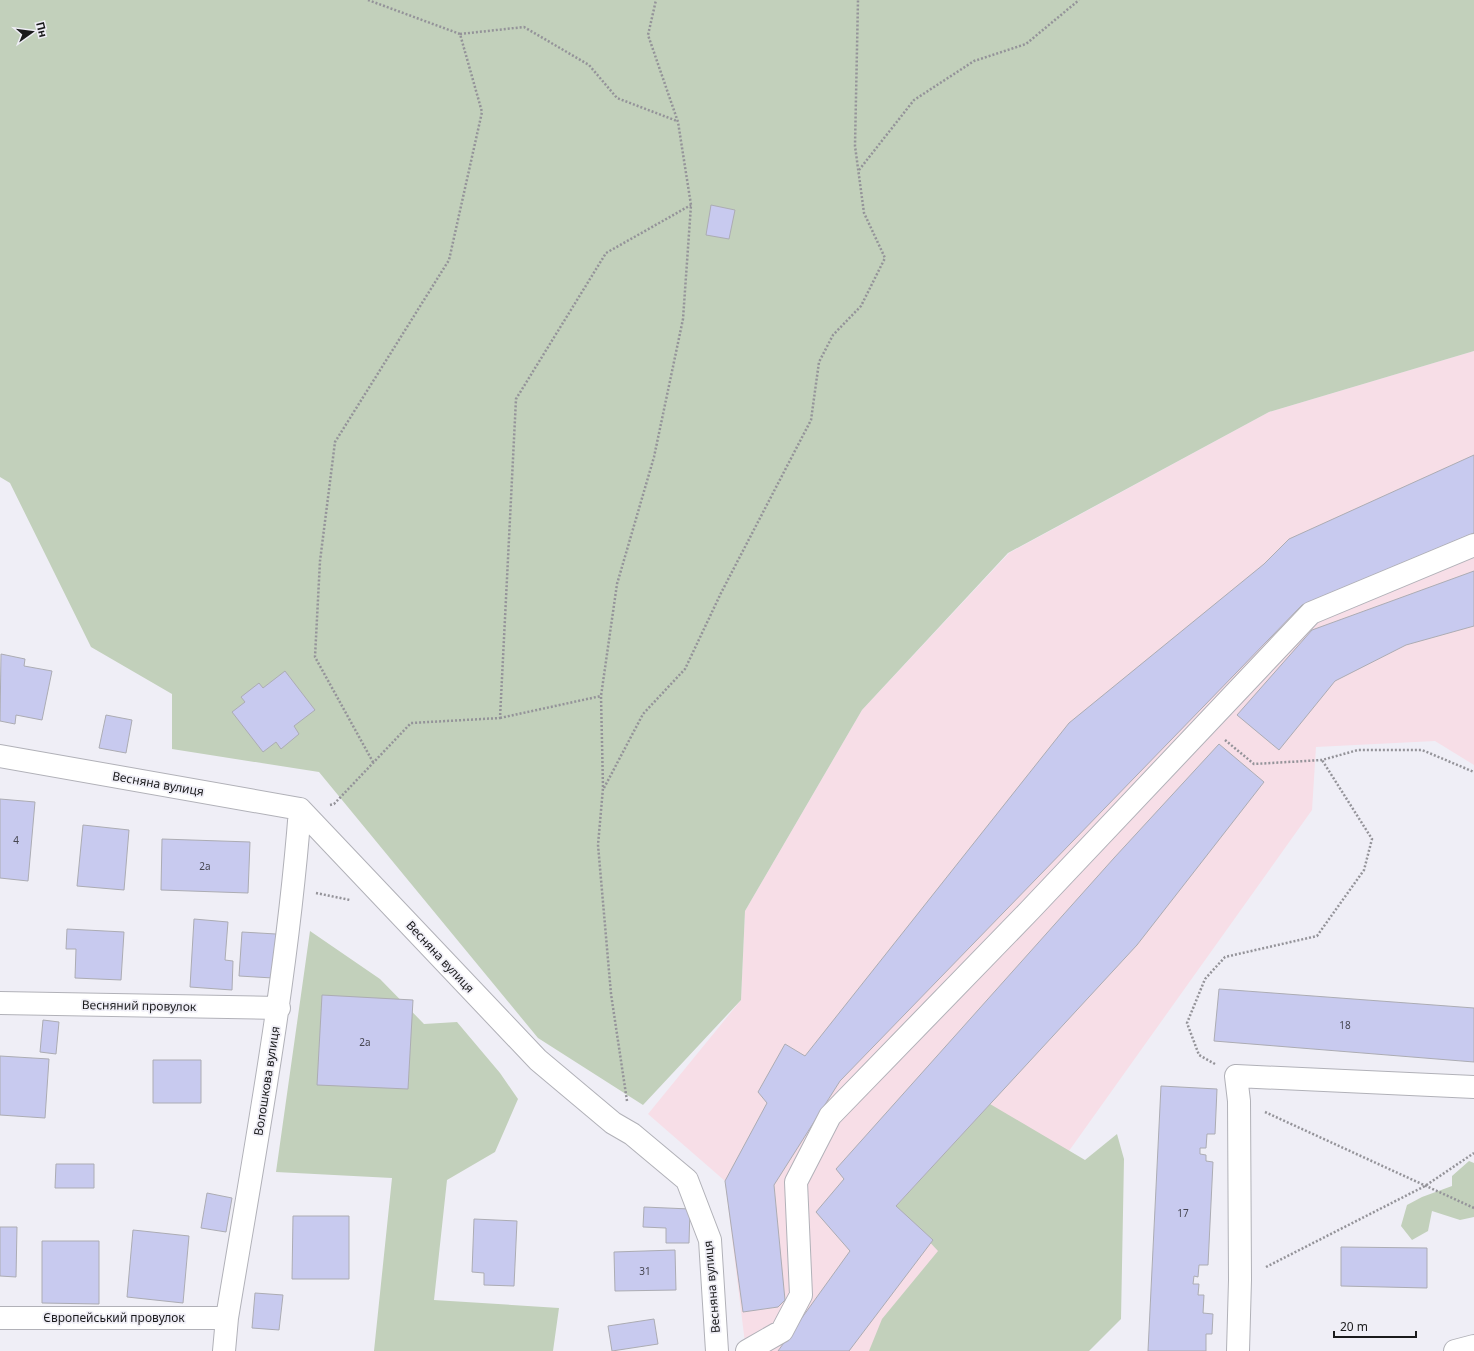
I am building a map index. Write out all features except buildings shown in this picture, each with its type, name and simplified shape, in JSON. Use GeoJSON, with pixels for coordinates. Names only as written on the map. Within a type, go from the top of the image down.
{"type":"FeatureCollection","features":[{"type":"Feature","properties":{"kind":"street"},"geometry":{"type":"LineString","coordinates":[[747,1351],[782,1331],[801,1295],[796,1182],[830,1116],[1030,910],[1311,613],[1474,545]]}},
{"type":"Feature","properties":{"kind":"street","name":"Весняна вулиця"},"geometry":{"type":"LineString","coordinates":[[0,756],[300,809],[538,1060],[613,1123],[632,1134],[687,1180],[710,1240],[717,1351]]}},
{"type":"Feature","properties":{"kind":"street","name":"Волошкова вулиця"},"geometry":{"type":"LineString","coordinates":[[224,1351],[227,1318],[279,1008],[294,889],[300,809]]}},
{"type":"Feature","properties":{"kind":"street","name":"Весняний провулок"},"geometry":{"type":"LineString","coordinates":[[0,1004],[279,1008]]}},
{"type":"Feature","properties":{"kind":"street"},"geometry":{"type":"LineString","coordinates":[[1238,1351],[1240,1280],[1239,1101],[1236,1076],[1474,1086]]}},
{"type":"Feature","properties":{"kind":"street","name":"Європейський провулок"},"geometry":{"type":"LineString","coordinates":[[0,1318],[227,1318]]}},
{"type":"Feature","properties":{"kind":"street"},"geometry":{"type":"LineString","coordinates":[[1455,1351],[1474,1346]]}},
{"type":"Feature","properties":{"kind":"path"},"geometry":{"type":"LineString","coordinates":[[368,0],[460,34],[524,27],[589,65],[617,98],[678,122]]}},
{"type":"Feature","properties":{"kind":"path"},"geometry":{"type":"LineString","coordinates":[[632,1134],[611,994],[599,852],[604,788],[601,696],[617,584],[654,457],[683,319],[692,205],[678,122],[648,35],[656,0]]}},
{"type":"Feature","properties":{"kind":"path"},"geometry":{"type":"LineString","coordinates":[[604,788],[643,714],[685,669],[721,593],[811,420],[819,362],[833,335],[861,306],[885,258],[864,213],[855,146],[856,20],[858,0]]}},
{"type":"Feature","properties":{"kind":"path"},"geometry":{"type":"LineString","coordinates":[[858,170],[914,100],[974,61],[1026,44],[1079,0]]}},
{"type":"Feature","properties":{"kind":"path"},"geometry":{"type":"LineString","coordinates":[[374,764],[316,657],[320,561],[335,442],[449,260],[482,112],[460,34]]}},
{"type":"Feature","properties":{"kind":"path"},"geometry":{"type":"LineString","coordinates":[[500,718],[516,398],[606,253],[692,205]]}},
{"type":"Feature","properties":{"kind":"path"},"geometry":{"type":"LineString","coordinates":[[300,809],[334,804],[412,723],[500,718],[601,696]]}},
{"type":"Feature","properties":{"kind":"path"},"geometry":{"type":"LineString","coordinates":[[1205,724],[1254,764],[1322,760],[1358,750],[1422,750],[1474,772]]}},
{"type":"Feature","properties":{"kind":"path"},"geometry":{"type":"LineString","coordinates":[[1236,1076],[1199,1055],[1187,1023],[1205,979],[1225,957],[1317,936],[1364,870],[1372,839],[1322,760]]}},
{"type":"Feature","properties":{"kind":"path"},"geometry":{"type":"LineString","coordinates":[[1239,1101],[1474,1208]]}},
{"type":"Feature","properties":{"kind":"path"},"geometry":{"type":"LineString","coordinates":[[1240,1280],[1425,1186],[1474,1153]]}},
{"type":"Feature","properties":{"kind":"shaded area"},"geometry":{"type":"Polygon","coordinates":[[[1474,351],[1474,765],[1435,741],[1316,747],[1312,810],[992,1259],[921,1351],[746,1351],[725,1181],[648,1114],[741,1000],[745,911],[862,710],[1009,553],[1269,412],[1474,351]]]}},
{"type":"Feature","properties":{"kind":"green space"},"geometry":{"type":"Polygon","coordinates":[[[0,0],[1474,0],[1474,351],[1269,412],[1008,553],[862,710],[745,911],[741,1000],[643,1105],[538,1038],[319,772],[172,749],[172,694],[91,647],[10,483],[0,477],[0,0]]]}},
{"type":"Feature","properties":{"kind":"green space"},"geometry":{"type":"Polygon","coordinates":[[[310,931],[380,979],[424,1024],[457,1022],[500,1073],[518,1099],[495,1152],[447,1180],[434,1300],[559,1308],[553,1351],[374,1351],[392,1178],[276,1172],[310,931]]]}},
{"type":"Feature","properties":{"kind":"green space"},"geometry":{"type":"Polygon","coordinates":[[[990,1104],[1085,1160],[1117,1134],[1124,1159],[1121,1319],[1089,1351],[869,1351],[882,1319],[938,1251],[896,1206],[990,1104]]]}},
{"type":"Feature","properties":{"kind":"green space"},"geometry":{"type":"Polygon","coordinates":[[[1469,1161],[1474,1163],[1474,1217],[1460,1220],[1432,1211],[1428,1231],[1412,1240],[1401,1226],[1407,1205],[1422,1197],[1452,1186],[1452,1176],[1469,1161]]]}}]}
